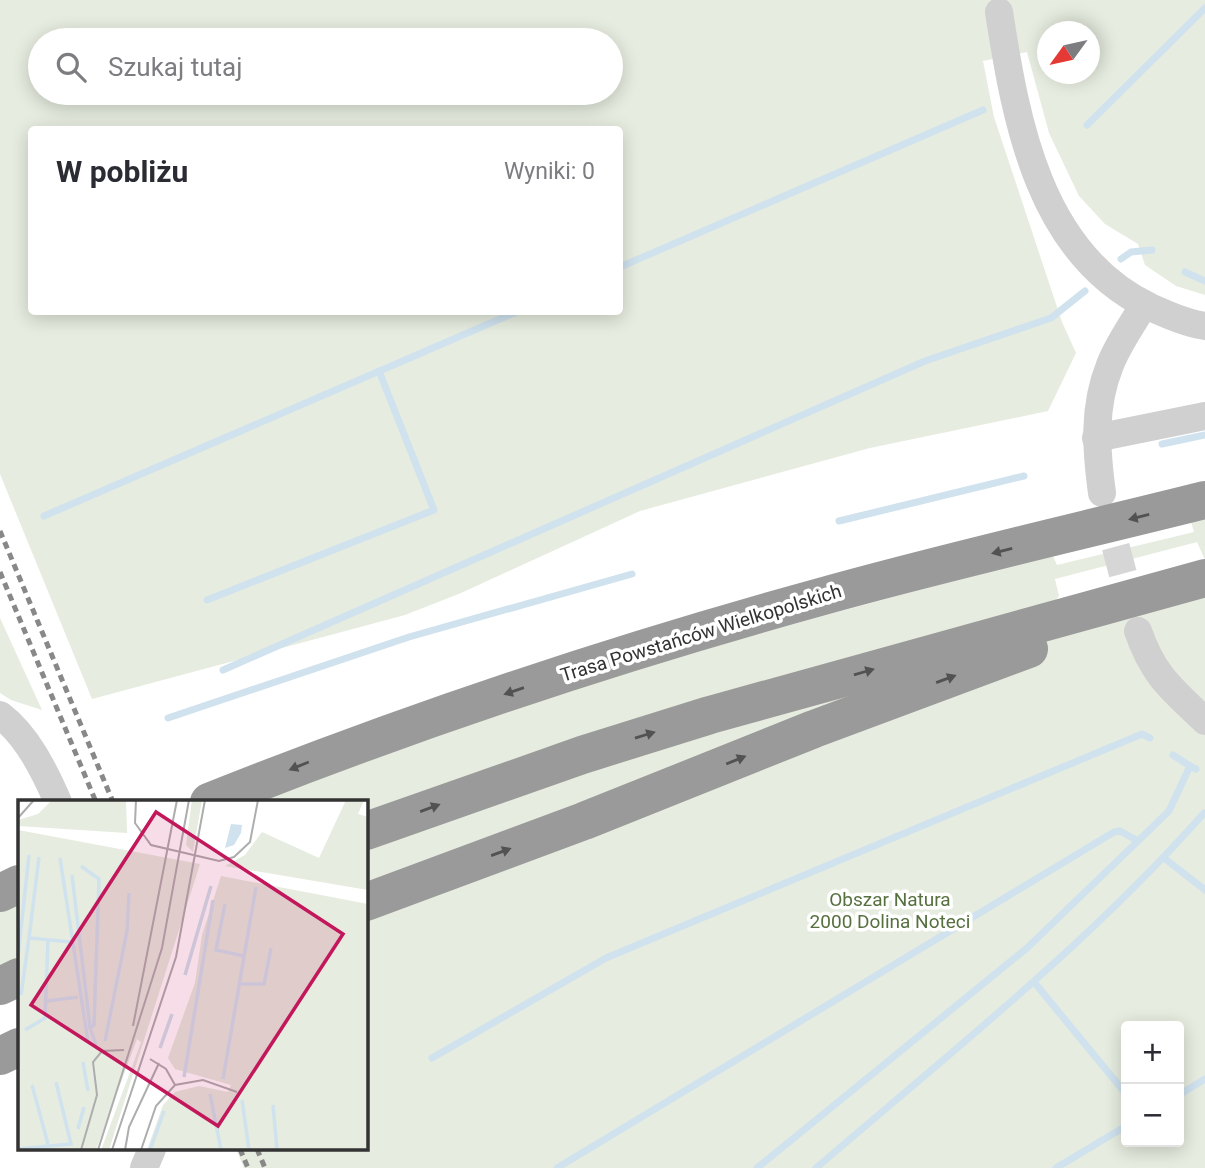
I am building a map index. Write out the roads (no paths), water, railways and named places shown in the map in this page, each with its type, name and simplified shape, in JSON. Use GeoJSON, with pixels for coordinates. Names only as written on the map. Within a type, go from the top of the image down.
{"type":"FeatureCollection","features":[{"type":"Feature","properties":{"kind":"highway","name":"Trasa Powstańców Wielkopolskich"},"geometry":{"type":"LineString","coordinates":[[214,800],[337,751],[578,669],[821,596],[1205,500]]}},
{"type":"Feature","properties":{"kind":"highway"},"geometry":{"type":"LineString","coordinates":[[368,830],[583,755],[710,715],[1205,578]]}},
{"type":"Feature","properties":{"kind":"highway"},"geometry":{"type":"LineString","coordinates":[[368,901],[1026,650],[1155,592]]}},
{"type":"Feature","properties":{"kind":"highway"},"geometry":{"type":"LineString","coordinates":[[0,892],[18,884]]}},
{"type":"Feature","properties":{"kind":"highway"},"geometry":{"type":"LineString","coordinates":[[0,986],[18,977]]}},
{"type":"Feature","properties":{"kind":"highway"},"geometry":{"type":"LineString","coordinates":[[0,1056],[18,1047]]}},
{"type":"Feature","properties":{"kind":"street"},"geometry":{"type":"LineString","coordinates":[[999,12],[1020,117],[1045,195],[1060,226],[1078,252],[1098,273],[1121,291],[1173,318],[1205,326]]}},
{"type":"Feature","properties":{"kind":"street"},"geometry":{"type":"LineString","coordinates":[[1102,493],[1096,438],[1102,389],[1111,363],[1144,304]]}},
{"type":"Feature","properties":{"kind":"street"},"geometry":{"type":"LineString","coordinates":[[1096,438],[1205,416]]}},
{"type":"Feature","properties":{"kind":"street"},"geometry":{"type":"LineString","coordinates":[[1138,631],[1146,655],[1159,676],[1178,698],[1205,721]]}},
{"type":"Feature","properties":{"kind":"street"},"geometry":{"type":"LineString","coordinates":[[0,715],[11,723],[33,754],[57,800]]}},
{"type":"Feature","properties":{"kind":"street"},"geometry":{"type":"LineString","coordinates":[[144,1168],[152,1150]]}},
{"type":"Feature","properties":{"kind":"waterway"},"geometry":{"type":"LineString","coordinates":[[1087,125],[1205,8]]}},
{"type":"Feature","properties":{"kind":"waterway"},"geometry":{"type":"LineString","coordinates":[[623,266],[983,110]]}},
{"type":"Feature","properties":{"kind":"waterway"},"geometry":{"type":"LineString","coordinates":[[1121,259],[1131,252],[1152,250]]}},
{"type":"Feature","properties":{"kind":"waterway"},"geometry":{"type":"LineString","coordinates":[[1185,272],[1205,281]]}},
{"type":"Feature","properties":{"kind":"waterway"},"geometry":{"type":"LineString","coordinates":[[223,670],[925,361],[1051,318],[1085,291]]}},
{"type":"Feature","properties":{"kind":"waterway"},"geometry":{"type":"LineString","coordinates":[[44,516],[509,315]]}},
{"type":"Feature","properties":{"kind":"waterway"},"geometry":{"type":"LineString","coordinates":[[207,600],[434,510],[379,371]]}},
{"type":"Feature","properties":{"kind":"waterway"},"geometry":{"type":"LineString","coordinates":[[1162,444],[1205,435]]}},
{"type":"Feature","properties":{"kind":"waterway"},"geometry":{"type":"LineString","coordinates":[[839,521],[1024,476]]}},
{"type":"Feature","properties":{"kind":"waterway"},"geometry":{"type":"LineString","coordinates":[[168,718],[409,637],[632,574]]}},
{"type":"Feature","properties":{"kind":"waterway"},"geometry":{"type":"LineString","coordinates":[[432,1058],[606,958],[1142,734],[1150,738]]}},
{"type":"Feature","properties":{"kind":"waterway"},"geometry":{"type":"LineString","coordinates":[[1173,755],[1190,766]]}},
{"type":"Feature","properties":{"kind":"waterway"},"geometry":{"type":"LineString","coordinates":[[557,1168],[1114,832],[1120,831],[1138,841],[1169,811],[1190,766],[1196,769]]}},
{"type":"Feature","properties":{"kind":"waterway"},"geometry":{"type":"LineString","coordinates":[[816,1168],[1065,953],[1113,908],[1204,813]]}},
{"type":"Feature","properties":{"kind":"waterway"},"geometry":{"type":"LineString","coordinates":[[757,1168],[1027,948],[1138,841]]}},
{"type":"Feature","properties":{"kind":"waterway"},"geometry":{"type":"LineString","coordinates":[[1164,858],[1205,890]]}},
{"type":"Feature","properties":{"kind":"waterway"},"geometry":{"type":"LineString","coordinates":[[1034,982],[1121,1088]]}},
{"type":"Feature","properties":{"kind":"waterway"},"geometry":{"type":"LineString","coordinates":[[1184,1092],[1205,1079]]}},
{"type":"Feature","properties":{"kind":"waterway"},"geometry":{"type":"LineString","coordinates":[[1056,1168],[1121,1129]]}},
{"type":"Feature","properties":{"kind":"tunnel"},"geometry":{"type":"LineString","coordinates":[[1105,506],[1134,616]]}},
{"type":"Feature","properties":{"kind":"railway"},"geometry":{"type":"LineString","coordinates":[[0,531],[112,800]]}},
{"type":"Feature","properties":{"kind":"railway"},"geometry":{"type":"LineString","coordinates":[[0,572],[95,800]]}},
{"type":"Feature","properties":{"kind":"railway"},"geometry":{"type":"LineString","coordinates":[[240,1150],[248,1168]]}},
{"type":"Feature","properties":{"kind":"railway"},"geometry":{"type":"LineString","coordinates":[[257,1150],[265,1168]]}},
{"type":"Feature","properties":{"kind":"park label","name":"Obszar Natura 2000 Dolina Noteci"},"geometry":{"type":"Point","coordinates":[890,910]}}]}
